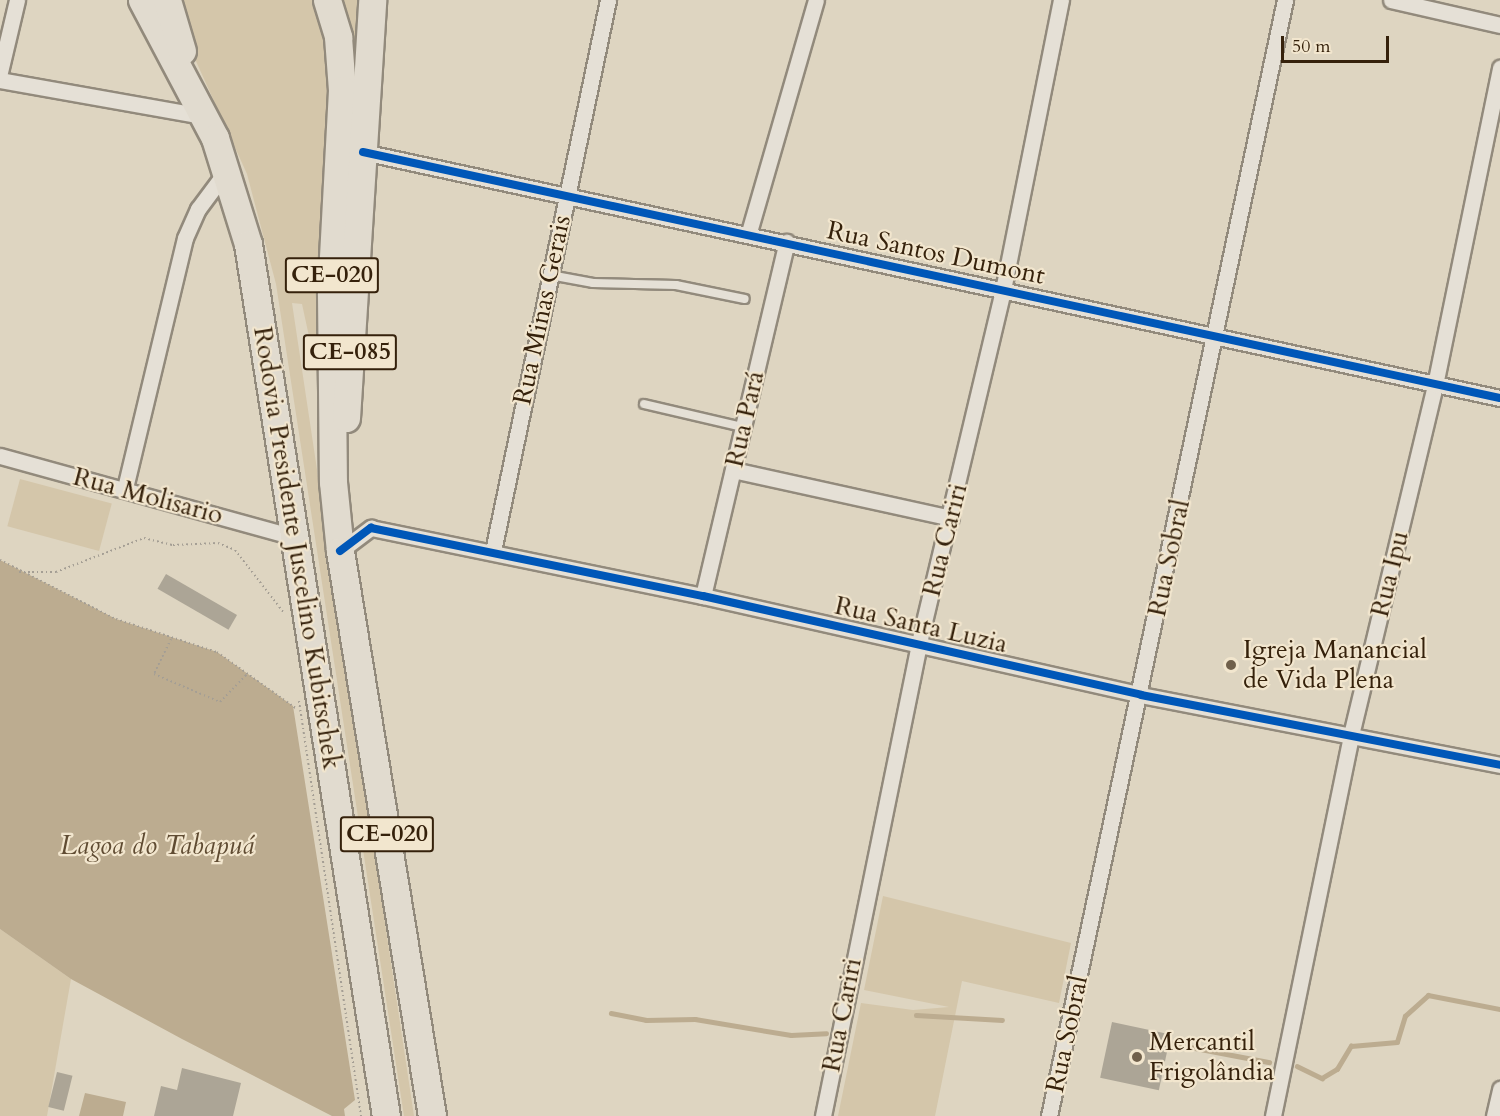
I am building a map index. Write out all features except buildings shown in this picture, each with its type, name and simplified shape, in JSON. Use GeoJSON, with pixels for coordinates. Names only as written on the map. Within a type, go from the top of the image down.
{"type":"FeatureCollection","features":[{"type":"Feature","properties":{"kind":"highway","name":"Rodovia Presidente Juscelino Kubitschek"},"geometry":{"type":"LineString","coordinates":[[142,0],[200,111],[227,170],[255,279],[378,1077],[386,1116]]}},
{"type":"Feature","properties":{"kind":"highway"},"geometry":{"type":"LineString","coordinates":[[167,0],[198,90],[200,111]]}},
{"type":"Feature","properties":{"kind":"highway","name":"Rodovia Presidente Juscelino Kubitschek"},"geometry":{"type":"LineString","coordinates":[[327,0],[342,61],[329,365],[340,551],[432,1116]]}},
{"type":"Feature","properties":{"kind":"highway","name":"CE-085"},"geometry":{"type":"LineString","coordinates":[[340,551],[372,0]]}},
{"type":"Feature","properties":{"kind":"highway"},"geometry":{"type":"LineString","coordinates":[[367,1107],[378,1077]]}},
{"type":"Feature","properties":{"kind":"street"},"geometry":{"type":"LineString","coordinates":[[0,72],[17,0]]}},
{"type":"Feature","properties":{"kind":"street","name":"Rua Minas Gerais"},"geometry":{"type":"LineString","coordinates":[[493,551],[608,0]]}},
{"type":"Feature","properties":{"kind":"street"},"geometry":{"type":"LineString","coordinates":[[749,232],[816,0]]}},
{"type":"Feature","properties":{"kind":"street","name":"Rua Cariri"},"geometry":{"type":"LineString","coordinates":[[823,1116],[918,647],[951,518],[1003,290],[1060,0]]}},
{"type":"Feature","properties":{"kind":"street","name":"Rua Sobral"},"geometry":{"type":"LineString","coordinates":[[1049,1116],[1141,695],[1285,0]]}},
{"type":"Feature","properties":{"kind":"street"},"geometry":{"type":"LineString","coordinates":[[1391,0],[1500,25]]}},
{"type":"Feature","properties":{"kind":"street","name":"Rua Ipu"},"geometry":{"type":"LineString","coordinates":[[1274,1116],[1351,735],[1494,134],[1500,68]]}},
{"type":"Feature","properties":{"kind":"street"},"geometry":{"type":"LineString","coordinates":[[0,80],[200,111]]}},
{"type":"Feature","properties":{"kind":"street","name":"Rua Santos Dumont"},"geometry":{"type":"LineString","coordinates":[[363,152],[749,232],[1003,290],[1500,398]]}},
{"type":"Feature","properties":{"kind":"street"},"geometry":{"type":"LineString","coordinates":[[125,488],[185,238],[198,209],[227,170]]}},
{"type":"Feature","properties":{"kind":"street","name":"Rua Pará"},"geometry":{"type":"LineString","coordinates":[[703,596],[788,242]]}},
{"type":"Feature","properties":{"kind":"street","name":"Rua Molisario"},"geometry":{"type":"LineString","coordinates":[[0,456],[125,488],[294,537]]}},
{"type":"Feature","properties":{"kind":"street"},"geometry":{"type":"LineString","coordinates":[[733,470],[951,518]]}},
{"type":"Feature","properties":{"kind":"street","name":"Rua Santa Luzia"},"geometry":{"type":"LineString","coordinates":[[340,551],[371,528],[493,551],[703,596],[918,647],[1141,695],[1500,765]]}},
{"type":"Feature","properties":{"kind":"street"},"geometry":{"type":"LineString","coordinates":[[1494,1116],[1500,1089]]}},
{"type":"Feature","properties":{"kind":"lane"},"geometry":{"type":"LineString","coordinates":[[549,275],[611,284],[676,285],[745,299]]}},
{"type":"Feature","properties":{"kind":"lane"},"geometry":{"type":"LineString","coordinates":[[644,404],[743,427]]}},
{"type":"Feature","properties":{"kind":"path"},"geometry":{"type":"LineString","coordinates":[[20,572],[56,572],[144,538],[173,545],[218,543],[235,550],[287,617]]}},
{"type":"Feature","properties":{"kind":"path"},"geometry":{"type":"LineString","coordinates":[[0,560],[88,607],[171,639],[217,652],[297,709]]}},
{"type":"Feature","properties":{"kind":"path"},"geometry":{"type":"LineString","coordinates":[[171,639],[153,674],[220,702],[248,674]]}},
{"type":"Feature","properties":{"kind":"path"},"geometry":{"type":"LineString","coordinates":[[299,698],[297,709],[367,1107],[361,1116]]}},
{"type":"Feature","properties":{"kind":"shaded area"},"geometry":{"type":"Polygon","coordinates":[[[177,0],[316,0],[330,51],[320,357],[310,341],[302,304],[292,303],[414,1116],[404,1116],[276,284],[247,174],[190,48],[177,0]]]}},
{"type":"Feature","properties":{"kind":"shaded area"},"geometry":{"type":"Polygon","coordinates":[[[337,0],[364,0],[349,234],[337,0]]]}},
{"type":"Feature","properties":{"kind":"shaded area"},"geometry":{"type":"Polygon","coordinates":[[[20,479],[112,504],[99,551],[7,526],[20,479]]]}},
{"type":"Feature","properties":{"kind":"shaded area"},"geometry":{"type":"Polygon","coordinates":[[[883,896],[1071,943],[1059,1003],[962,981],[935,1116],[838,1116],[861,1003],[913,1010],[949,1007],[864,990],[883,896]]]}},
{"type":"Feature","properties":{"kind":"shaded area"},"geometry":{"type":"Polygon","coordinates":[[[0,929],[71,979],[47,1116],[0,1116],[0,929]]]}},
{"type":"Feature","properties":{"kind":"water","name":"Lagoa do Tabapuá"},"geometry":{"type":"Polygon","coordinates":[[[0,560],[116,619],[217,652],[293,706],[355,1100],[344,1109],[345,1116],[332,1116],[71,979],[0,929],[0,560]]]}},
{"type":"Feature","properties":{"kind":"water"},"geometry":{"type":"Polygon","coordinates":[[[85,1093],[126,1102],[123,1116],[79,1116],[85,1093]]]}},
{"type":"Feature","properties":{"kind":"waterway"},"geometry":{"type":"LineString","coordinates":[[1297,1066],[1322,1078],[1337,1069],[1351,1046],[1397,1042],[1405,1016],[1428,995],[1500,1009]]}},
{"type":"Feature","properties":{"kind":"waterway"},"geometry":{"type":"LineString","coordinates":[[611,1013],[646,1020],[695,1019],[791,1035],[826,1033]]}},
{"type":"Feature","properties":{"kind":"waterway"},"geometry":{"type":"LineString","coordinates":[[916,1015],[1002,1020]]}},
{"type":"Feature","properties":{"kind":"waterway"},"geometry":{"type":"LineString","coordinates":[[1169,1043],[1269,1062]]}},
{"type":"Feature","properties":{"kind":"cycle path"},"geometry":{"type":"LineString","coordinates":[[363,152],[1500,398]]}},
{"type":"Feature","properties":{"kind":"cycle path"},"geometry":{"type":"LineString","coordinates":[[340,551],[371,528],[703,596],[1141,695],[1500,765]]}},
{"type":"Feature","properties":{"kind":"place","name":"Igreja Manancial de Vida Plena"},"geometry":{"type":"Point","coordinates":[1231,665]}},
{"type":"Feature","properties":{"kind":"place","name":"Mercantil Frigolândia"},"geometry":{"type":"Point","coordinates":[1137,1057]}}]}
